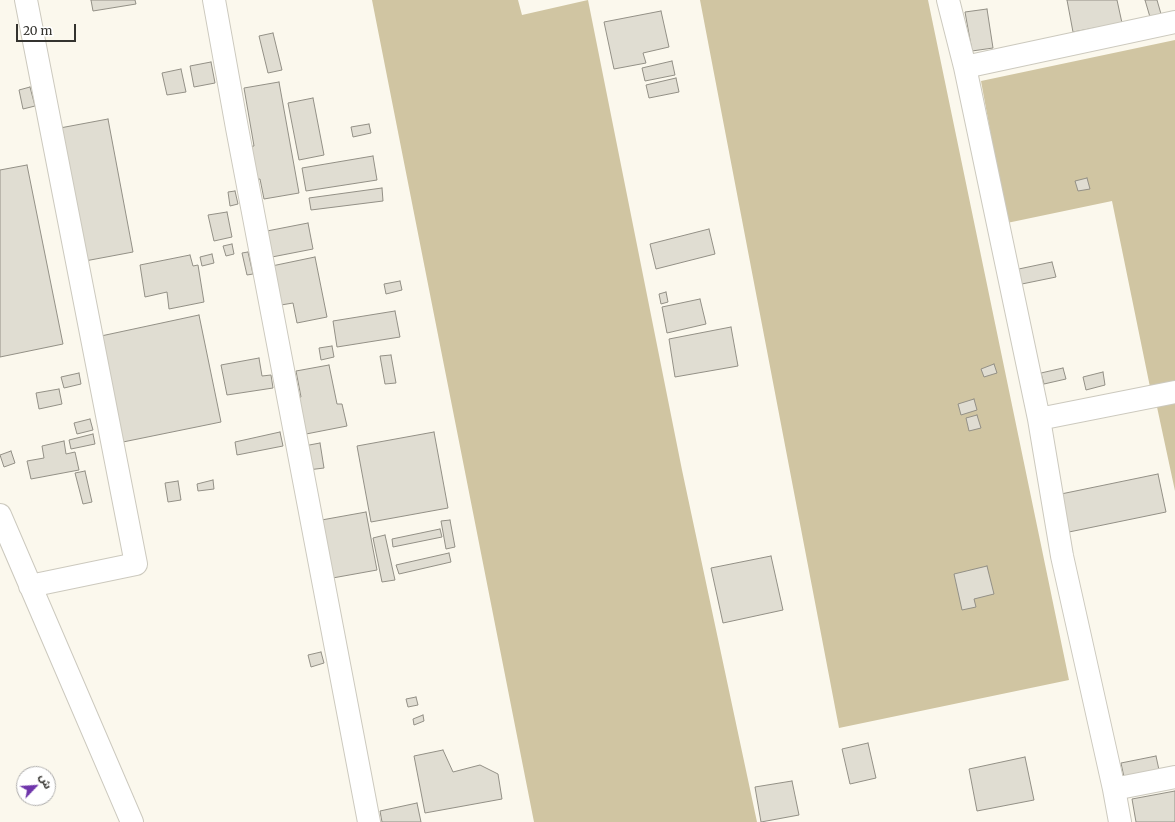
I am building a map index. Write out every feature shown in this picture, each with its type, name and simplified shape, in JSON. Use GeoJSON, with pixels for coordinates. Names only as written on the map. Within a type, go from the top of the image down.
{"type":"FeatureCollection","features":[{"type":"Feature","properties":{"kind":"street"},"geometry":{"type":"LineString","coordinates":[[26,0],[136,564],[30,586]]}},
{"type":"Feature","properties":{"kind":"street"},"geometry":{"type":"LineString","coordinates":[[214,0],[369,822]]}},
{"type":"Feature","properties":{"kind":"street"},"geometry":{"type":"LineString","coordinates":[[948,0],[965,67],[1038,419],[1062,556],[1120,822]]}},
{"type":"Feature","properties":{"kind":"street"},"geometry":{"type":"LineString","coordinates":[[965,67],[1175,22]]}},
{"type":"Feature","properties":{"kind":"street"},"geometry":{"type":"LineString","coordinates":[[1038,419],[1175,392]]}},
{"type":"Feature","properties":{"kind":"street"},"geometry":{"type":"LineString","coordinates":[[0,515],[132,822]]}},
{"type":"Feature","properties":{"kind":"street"},"geometry":{"type":"LineString","coordinates":[[1114,789],[1175,777]]}},
{"type":"Feature","properties":{"kind":"shaded area"},"geometry":{"type":"Polygon","coordinates":[[[372,0],[518,0],[522,15],[588,0],[682,470],[757,822],[534,822],[372,0]]]}},
{"type":"Feature","properties":{"kind":"shaded area"},"geometry":{"type":"Polygon","coordinates":[[[700,0],[928,0],[1069,680],[839,728],[700,0]]]}},
{"type":"Feature","properties":{"kind":"shaded area"},"geometry":{"type":"Polygon","coordinates":[[[1175,40],[1175,381],[1150,387],[1112,201],[1007,223],[981,81],[1175,40]]]}},
{"type":"Feature","properties":{"kind":"shaded area"},"geometry":{"type":"Polygon","coordinates":[[[1175,403],[1175,491],[1157,407],[1175,403]]]}},
{"type":"Feature","properties":{"kind":"building"},"geometry":{"type":"Polygon","coordinates":[[[91,0],[135,0],[136,4],[93,11],[91,0]]]}},
{"type":"Feature","properties":{"kind":"building"},"geometry":{"type":"Polygon","coordinates":[[[1067,0],[1117,0],[1122,23],[1073,32],[1067,0]]]}},
{"type":"Feature","properties":{"kind":"building"},"geometry":{"type":"Polygon","coordinates":[[[1145,0],[1157,0],[1161,14],[1150,17],[1145,0]]]}},
{"type":"Feature","properties":{"kind":"building"},"geometry":{"type":"Polygon","coordinates":[[[987,9],[993,48],[972,51],[965,12],[987,9]]]}},
{"type":"Feature","properties":{"kind":"building"},"geometry":{"type":"Polygon","coordinates":[[[661,11],[669,47],[643,53],[646,63],[614,69],[604,22],[661,11]]]}},
{"type":"Feature","properties":{"kind":"building"},"geometry":{"type":"Polygon","coordinates":[[[273,33],[282,70],[268,73],[259,36],[273,33]]]}},
{"type":"Feature","properties":{"kind":"building"},"geometry":{"type":"Polygon","coordinates":[[[672,61],[675,75],[645,81],[642,68],[672,61]]]}},
{"type":"Feature","properties":{"kind":"building"},"geometry":{"type":"Polygon","coordinates":[[[211,62],[215,83],[194,87],[190,66],[211,62]]]}},
{"type":"Feature","properties":{"kind":"building"},"geometry":{"type":"Polygon","coordinates":[[[181,69],[186,92],[167,95],[162,73],[181,69]]]}},
{"type":"Feature","properties":{"kind":"building"},"geometry":{"type":"Polygon","coordinates":[[[676,78],[679,92],[649,98],[646,85],[676,78]]]}},
{"type":"Feature","properties":{"kind":"building"},"geometry":{"type":"Polygon","coordinates":[[[279,82],[299,193],[264,199],[260,179],[252,180],[246,147],[254,146],[244,88],[279,82]]]}},
{"type":"Feature","properties":{"kind":"building"},"geometry":{"type":"Polygon","coordinates":[[[30,87],[35,106],[23,109],[19,90],[30,87]]]}},
{"type":"Feature","properties":{"kind":"building"},"geometry":{"type":"Polygon","coordinates":[[[313,98],[324,155],[299,160],[288,103],[313,98]]]}},
{"type":"Feature","properties":{"kind":"building"},"geometry":{"type":"Polygon","coordinates":[[[108,119],[133,252],[85,261],[60,128],[108,119]]]}},
{"type":"Feature","properties":{"kind":"building"},"geometry":{"type":"Polygon","coordinates":[[[369,124],[371,133],[353,137],[351,127],[369,124]]]}},
{"type":"Feature","properties":{"kind":"building"},"geometry":{"type":"Polygon","coordinates":[[[373,156],[377,180],[306,191],[302,168],[373,156]]]}},
{"type":"Feature","properties":{"kind":"building"},"geometry":{"type":"Polygon","coordinates":[[[27,165],[63,344],[0,357],[0,170],[27,165]]]}},
{"type":"Feature","properties":{"kind":"building"},"geometry":{"type":"Polygon","coordinates":[[[1087,178],[1090,189],[1078,191],[1075,181],[1087,178]]]}},
{"type":"Feature","properties":{"kind":"building"},"geometry":{"type":"Polygon","coordinates":[[[382,188],[383,201],[311,210],[309,198],[382,188]]]}},
{"type":"Feature","properties":{"kind":"building"},"geometry":{"type":"Polygon","coordinates":[[[235,191],[238,204],[230,206],[228,192],[235,191]]]}},
{"type":"Feature","properties":{"kind":"building"},"geometry":{"type":"Polygon","coordinates":[[[227,212],[232,237],[214,241],[208,215],[227,212]]]}},
{"type":"Feature","properties":{"kind":"building"},"geometry":{"type":"Polygon","coordinates":[[[308,223],[313,249],[272,257],[267,231],[308,223]]]}},
{"type":"Feature","properties":{"kind":"building"},"geometry":{"type":"Polygon","coordinates":[[[709,229],[715,254],[656,269],[650,244],[709,229]]]}},
{"type":"Feature","properties":{"kind":"building"},"geometry":{"type":"Polygon","coordinates":[[[232,244],[234,254],[226,256],[223,246],[232,244]]]}},
{"type":"Feature","properties":{"kind":"building"},"geometry":{"type":"Polygon","coordinates":[[[248,252],[253,274],[247,275],[242,253],[248,252]]]}},
{"type":"Feature","properties":{"kind":"building"},"geometry":{"type":"Polygon","coordinates":[[[212,254],[214,263],[202,266],[200,257],[212,254]]]}},
{"type":"Feature","properties":{"kind":"building"},"geometry":{"type":"Polygon","coordinates":[[[190,255],[193,266],[198,265],[204,302],[169,309],[167,292],[145,297],[140,265],[190,255]]]}},
{"type":"Feature","properties":{"kind":"building"},"geometry":{"type":"Polygon","coordinates":[[[315,257],[327,317],[297,323],[293,303],[275,306],[267,267],[315,257]]]}},
{"type":"Feature","properties":{"kind":"building"},"geometry":{"type":"Polygon","coordinates":[[[1052,262],[1056,277],[1017,285],[1014,270],[1052,262]]]}},
{"type":"Feature","properties":{"kind":"building"},"geometry":{"type":"Polygon","coordinates":[[[400,281],[402,290],[386,294],[384,284],[400,281]]]}},
{"type":"Feature","properties":{"kind":"building"},"geometry":{"type":"Polygon","coordinates":[[[666,292],[668,302],[661,304],[659,294],[666,292]]]}},
{"type":"Feature","properties":{"kind":"building"},"geometry":{"type":"Polygon","coordinates":[[[700,299],[706,324],[667,333],[662,307],[700,299]]]}},
{"type":"Feature","properties":{"kind":"building"},"geometry":{"type":"Polygon","coordinates":[[[395,311],[400,337],[337,347],[333,321],[395,311]]]}},
{"type":"Feature","properties":{"kind":"building"},"geometry":{"type":"Polygon","coordinates":[[[199,315],[221,422],[123,442],[101,336],[199,315]]]}},
{"type":"Feature","properties":{"kind":"building"},"geometry":{"type":"Polygon","coordinates":[[[731,327],[738,366],[675,377],[669,339],[731,327]]]}},
{"type":"Feature","properties":{"kind":"building"},"geometry":{"type":"Polygon","coordinates":[[[332,346],[334,357],[321,360],[319,348],[332,346]]]}},
{"type":"Feature","properties":{"kind":"building"},"geometry":{"type":"Polygon","coordinates":[[[391,355],[396,383],[385,384],[380,356],[391,355]]]}},
{"type":"Feature","properties":{"kind":"building"},"geometry":{"type":"Polygon","coordinates":[[[259,358],[262,376],[271,375],[273,388],[227,395],[221,365],[259,358]]]}},
{"type":"Feature","properties":{"kind":"building"},"geometry":{"type":"Polygon","coordinates":[[[994,364],[997,373],[984,377],[981,369],[994,364]]]}},
{"type":"Feature","properties":{"kind":"building"},"geometry":{"type":"Polygon","coordinates":[[[329,365],[337,404],[342,404],[347,426],[301,435],[294,398],[301,397],[296,371],[329,365]]]}},
{"type":"Feature","properties":{"kind":"building"},"geometry":{"type":"Polygon","coordinates":[[[1063,368],[1066,379],[1044,384],[1041,373],[1063,368]]]}},
{"type":"Feature","properties":{"kind":"building"},"geometry":{"type":"Polygon","coordinates":[[[1103,372],[1105,385],[1086,390],[1083,377],[1103,372]]]}},
{"type":"Feature","properties":{"kind":"building"},"geometry":{"type":"Polygon","coordinates":[[[79,373],[81,384],[64,388],[61,377],[79,373]]]}},
{"type":"Feature","properties":{"kind":"building"},"geometry":{"type":"Polygon","coordinates":[[[59,389],[62,404],[39,409],[36,393],[59,389]]]}},
{"type":"Feature","properties":{"kind":"building"},"geometry":{"type":"Polygon","coordinates":[[[974,399],[977,410],[961,415],[958,404],[974,399]]]}},
{"type":"Feature","properties":{"kind":"building"},"geometry":{"type":"Polygon","coordinates":[[[977,415],[981,428],[969,431],[966,418],[977,415]]]}},
{"type":"Feature","properties":{"kind":"building"},"geometry":{"type":"Polygon","coordinates":[[[90,419],[93,430],[77,434],[74,423],[90,419]]]}},
{"type":"Feature","properties":{"kind":"building"},"geometry":{"type":"Polygon","coordinates":[[[280,432],[283,446],[237,455],[235,442],[280,432]]]}},
{"type":"Feature","properties":{"kind":"building"},"geometry":{"type":"Polygon","coordinates":[[[434,432],[448,508],[371,522],[357,446],[434,432]]]}},
{"type":"Feature","properties":{"kind":"building"},"geometry":{"type":"Polygon","coordinates":[[[93,434],[95,444],[71,449],[69,440],[93,434]]]}},
{"type":"Feature","properties":{"kind":"building"},"geometry":{"type":"Polygon","coordinates":[[[64,441],[66,454],[75,452],[79,470],[31,479],[27,461],[44,458],[42,446],[64,441]]]}},
{"type":"Feature","properties":{"kind":"building"},"geometry":{"type":"Polygon","coordinates":[[[320,443],[324,468],[308,470],[304,446],[320,443]]]}},
{"type":"Feature","properties":{"kind":"building"},"geometry":{"type":"Polygon","coordinates":[[[11,451],[15,463],[4,467],[0,455],[11,451]]]}},
{"type":"Feature","properties":{"kind":"building"},"geometry":{"type":"Polygon","coordinates":[[[85,471],[92,502],[83,504],[75,473],[85,471]]]}},
{"type":"Feature","properties":{"kind":"building"},"geometry":{"type":"Polygon","coordinates":[[[1158,474],[1166,512],[1069,532],[1061,494],[1158,474]]]}},
{"type":"Feature","properties":{"kind":"building"},"geometry":{"type":"Polygon","coordinates":[[[213,480],[214,489],[198,491],[197,484],[213,480]]]}},
{"type":"Feature","properties":{"kind":"building"},"geometry":{"type":"Polygon","coordinates":[[[178,481],[181,500],[168,502],[165,483],[178,481]]]}},
{"type":"Feature","properties":{"kind":"building"},"geometry":{"type":"Polygon","coordinates":[[[366,512],[377,570],[327,579],[316,521],[366,512]]]}},
{"type":"Feature","properties":{"kind":"building"},"geometry":{"type":"Polygon","coordinates":[[[450,520],[455,547],[446,549],[441,521],[450,520]]]}},
{"type":"Feature","properties":{"kind":"building"},"geometry":{"type":"Polygon","coordinates":[[[440,529],[442,537],[393,547],[392,539],[440,529]]]}},
{"type":"Feature","properties":{"kind":"building"},"geometry":{"type":"Polygon","coordinates":[[[385,535],[395,580],[382,582],[373,538],[385,535]]]}},
{"type":"Feature","properties":{"kind":"building"},"geometry":{"type":"Polygon","coordinates":[[[449,553],[451,562],[399,574],[396,565],[449,553]]]}},
{"type":"Feature","properties":{"kind":"building"},"geometry":{"type":"Polygon","coordinates":[[[771,556],[783,610],[723,623],[711,568],[771,556]]]}},
{"type":"Feature","properties":{"kind":"building"},"geometry":{"type":"Polygon","coordinates":[[[987,566],[994,594],[974,599],[976,607],[962,610],[954,574],[987,566]]]}},
{"type":"Feature","properties":{"kind":"building"},"geometry":{"type":"Polygon","coordinates":[[[321,652],[324,663],[311,667],[308,655],[321,652]]]}},
{"type":"Feature","properties":{"kind":"building"},"geometry":{"type":"Polygon","coordinates":[[[416,697],[418,705],[408,707],[406,699],[416,697]]]}},
{"type":"Feature","properties":{"kind":"building"},"geometry":{"type":"Polygon","coordinates":[[[423,715],[424,721],[414,725],[413,719],[423,715]]]}},
{"type":"Feature","properties":{"kind":"building"},"geometry":{"type":"Polygon","coordinates":[[[868,743],[876,778],[850,784],[842,749],[868,743]]]}},
{"type":"Feature","properties":{"kind":"building"},"geometry":{"type":"Polygon","coordinates":[[[443,750],[453,772],[480,765],[498,774],[502,799],[425,813],[414,756],[443,750]]]}},
{"type":"Feature","properties":{"kind":"building"},"geometry":{"type":"Polygon","coordinates":[[[1156,756],[1159,770],[1124,777],[1121,763],[1156,756]]]}},
{"type":"Feature","properties":{"kind":"building"},"geometry":{"type":"Polygon","coordinates":[[[1025,757],[1034,800],[977,811],[969,769],[1025,757]]]}},
{"type":"Feature","properties":{"kind":"building"},"geometry":{"type":"Polygon","coordinates":[[[792,781],[799,815],[761,822],[755,787],[792,781]]]}},
{"type":"Feature","properties":{"kind":"building"},"geometry":{"type":"Polygon","coordinates":[[[1175,791],[1175,822],[1136,822],[1132,799],[1175,791]]]}},
{"type":"Feature","properties":{"kind":"building"},"geometry":{"type":"Polygon","coordinates":[[[417,803],[421,822],[382,822],[380,811],[417,803]]]}}]}
